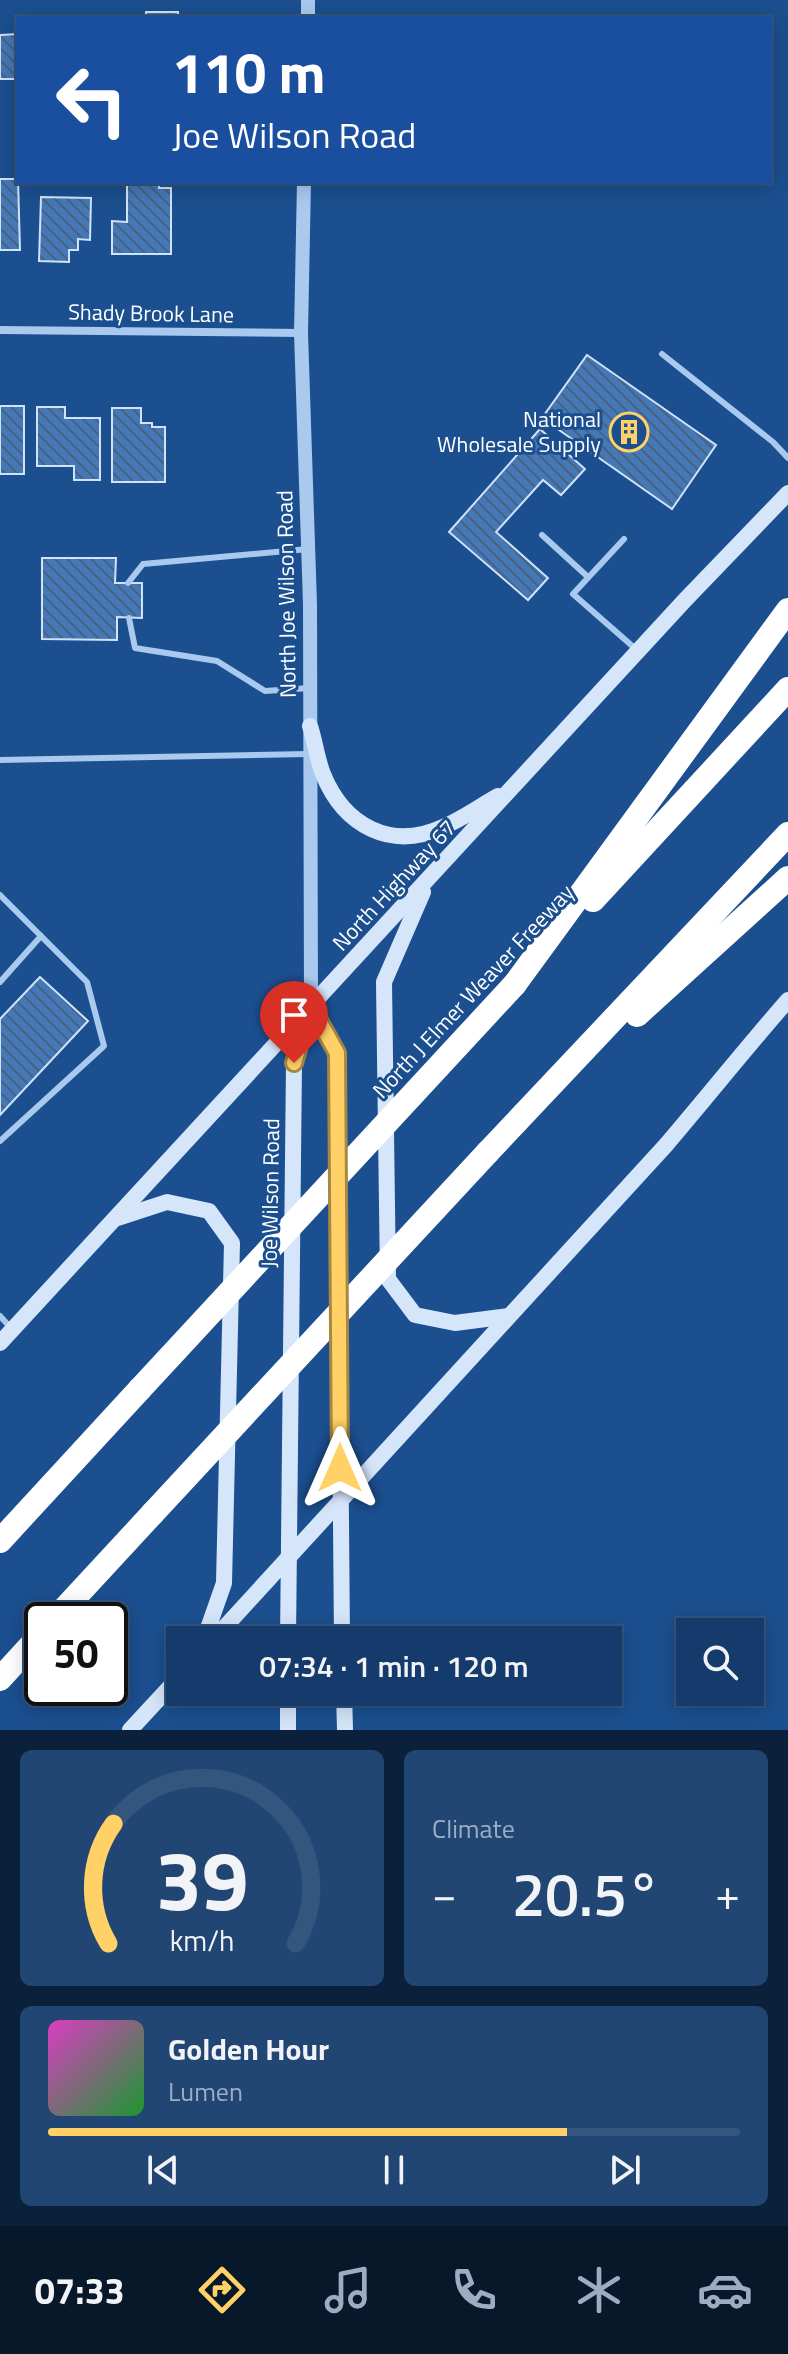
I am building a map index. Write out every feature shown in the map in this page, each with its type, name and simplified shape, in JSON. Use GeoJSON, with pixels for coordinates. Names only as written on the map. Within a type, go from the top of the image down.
{"type":"FeatureCollection","features":[{"type":"Feature","properties":{"kind":"highway"},"geometry":{"type":"LineString","coordinates":[[515,984],[788,610]]}},
{"type":"Feature","properties":{"kind":"highway","name":"North J Elmer Weaver Freeway"},"geometry":{"type":"LineString","coordinates":[[0,1541],[788,689]]}},
{"type":"Feature","properties":{"kind":"highway"},"geometry":{"type":"LineString","coordinates":[[71,1602],[788,834]]}},
{"type":"Feature","properties":{"kind":"highway"},"geometry":{"type":"LineString","coordinates":[[488,1152],[788,878]]}},
{"type":"Feature","properties":{"kind":"highway"},"geometry":{"type":"LineString","coordinates":[[0,1679],[24,1653]]}},
{"type":"Feature","properties":{"kind":"main road","name":"North Highway 67"},"geometry":{"type":"LineString","coordinates":[[0,1343],[638,651],[788,493]]}},
{"type":"Feature","properties":{"kind":"main road"},"geometry":{"type":"LineString","coordinates":[[310,726],[324,775],[345,809],[367,827],[387,837],[412,836],[442,828],[513,788]]}},
{"type":"Feature","properties":{"kind":"main road"},"geometry":{"type":"LineString","coordinates":[[429,880],[384,982],[388,1279],[415,1315],[455,1323],[509,1316]]}},
{"type":"Feature","properties":{"kind":"main road"},"geometry":{"type":"LineString","coordinates":[[226,1626],[666,1145],[788,1000]]}},
{"type":"Feature","properties":{"kind":"main road"},"geometry":{"type":"LineString","coordinates":[[311,1006],[337,1053],[342,1626]]}},
{"type":"Feature","properties":{"kind":"main road","name":"Joe Wilson Road"},"geometry":{"type":"LineString","coordinates":[[288,1626],[294,1063],[311,1006]]}},
{"type":"Feature","properties":{"kind":"main road"},"geometry":{"type":"LineString","coordinates":[[115,1219],[167,1202],[209,1211],[232,1243],[224,1583],[209,1626]]}},
{"type":"Feature","properties":{"kind":"main road"},"geometry":{"type":"LineString","coordinates":[[130,1730],[166,1691]]}},
{"type":"Feature","properties":{"kind":"main road"},"geometry":{"type":"LineString","coordinates":[[288,1706],[288,1730]]}},
{"type":"Feature","properties":{"kind":"main road"},"geometry":{"type":"LineString","coordinates":[[344,1706],[345,1730]]}},
{"type":"Feature","properties":{"kind":"street","name":"North Joe Wilson Road"},"geometry":{"type":"LineString","coordinates":[[304,184],[301,333],[308,549],[311,1006]]}},
{"type":"Feature","properties":{"kind":"street","name":"Shady Brook Lane"},"geometry":{"type":"LineString","coordinates":[[0,330],[301,333]]}},
{"type":"Feature","properties":{"kind":"lane"},"geometry":{"type":"LineString","coordinates":[[662,354],[773,442],[788,458]]}},
{"type":"Feature","properties":{"kind":"lane"},"geometry":{"type":"LineString","coordinates":[[542,535],[588,577]]}},
{"type":"Feature","properties":{"kind":"lane"},"geometry":{"type":"LineString","coordinates":[[624,539],[573,594],[638,651]]}},
{"type":"Feature","properties":{"kind":"lane"},"geometry":{"type":"LineString","coordinates":[[128,583],[143,564],[308,549]]}},
{"type":"Feature","properties":{"kind":"lane"},"geometry":{"type":"LineString","coordinates":[[129,618],[135,648],[217,661],[265,691],[310,688]]}},
{"type":"Feature","properties":{"kind":"lane"},"geometry":{"type":"LineString","coordinates":[[0,760],[310,754]]}},
{"type":"Feature","properties":{"kind":"lane"},"geometry":{"type":"LineString","coordinates":[[0,895],[87,982],[104,1046],[0,1141]]}},
{"type":"Feature","properties":{"kind":"lane"},"geometry":{"type":"LineString","coordinates":[[0,982],[41,936]]}},
{"type":"Feature","properties":{"kind":"lane"},"geometry":{"type":"LineString","coordinates":[[0,1316],[12,1330]]}},
{"type":"Feature","properties":{"kind":"building"},"geometry":{"type":"Polygon","coordinates":[[[146,12],[178,12],[178,16],[146,16],[146,12]]]}},
{"type":"Feature","properties":{"kind":"building"},"geometry":{"type":"Polygon","coordinates":[[[16,34],[16,79],[0,79],[0,35],[16,34]]]}},
{"type":"Feature","properties":{"kind":"building"},"geometry":{"type":"Polygon","coordinates":[[[0,179],[16,179],[20,250],[0,250],[0,179]]]}},
{"type":"Feature","properties":{"kind":"building"},"geometry":{"type":"Polygon","coordinates":[[[127,184],[159,184],[159,188],[171,188],[171,254],[112,254],[112,221],[127,222],[127,184]]]}},
{"type":"Feature","properties":{"kind":"building"},"geometry":{"type":"Polygon","coordinates":[[[41,197],[91,198],[90,240],[78,239],[78,250],[69,250],[69,262],[39,261],[41,197]]]}},
{"type":"Feature","properties":{"kind":"building","name":"National Wholesale Supply"},"geometry":{"type":"Polygon","coordinates":[[[587,355],[716,445],[672,509],[542,418],[587,355]]]}},
{"type":"Feature","properties":{"kind":"building"},"geometry":{"type":"Polygon","coordinates":[[[0,406],[24,406],[24,474],[0,474],[0,406]]]}},
{"type":"Feature","properties":{"kind":"building"},"geometry":{"type":"Polygon","coordinates":[[[37,407],[65,407],[65,418],[100,418],[100,480],[74,480],[74,466],[37,466],[37,407]]]}},
{"type":"Feature","properties":{"kind":"building"},"geometry":{"type":"Polygon","coordinates":[[[112,408],[141,408],[141,423],[165,427],[165,482],[112,482],[112,408]]]}},
{"type":"Feature","properties":{"kind":"building"},"geometry":{"type":"Polygon","coordinates":[[[540,429],[585,469],[561,495],[543,480],[496,532],[548,578],[528,600],[449,532],[540,429]]]}},
{"type":"Feature","properties":{"kind":"building"},"geometry":{"type":"Polygon","coordinates":[[[42,558],[116,558],[115,583],[142,583],[142,618],[117,617],[117,640],[42,639],[42,558]]]}},
{"type":"Feature","properties":{"kind":"building"},"geometry":{"type":"Polygon","coordinates":[[[40,977],[88,1021],[0,1115],[0,1019],[40,977]]]}},
{"type":"Feature","properties":{"kind":"place","name":"National Wholesale Supply"},"geometry":{"type":"Point","coordinates":[629,432]}},
{"type":"Feature","properties":{"kind":"route"},"geometry":{"type":"LineString","coordinates":[[294,1063],[311,1006],[337,1053],[340,1468]]}}]}
